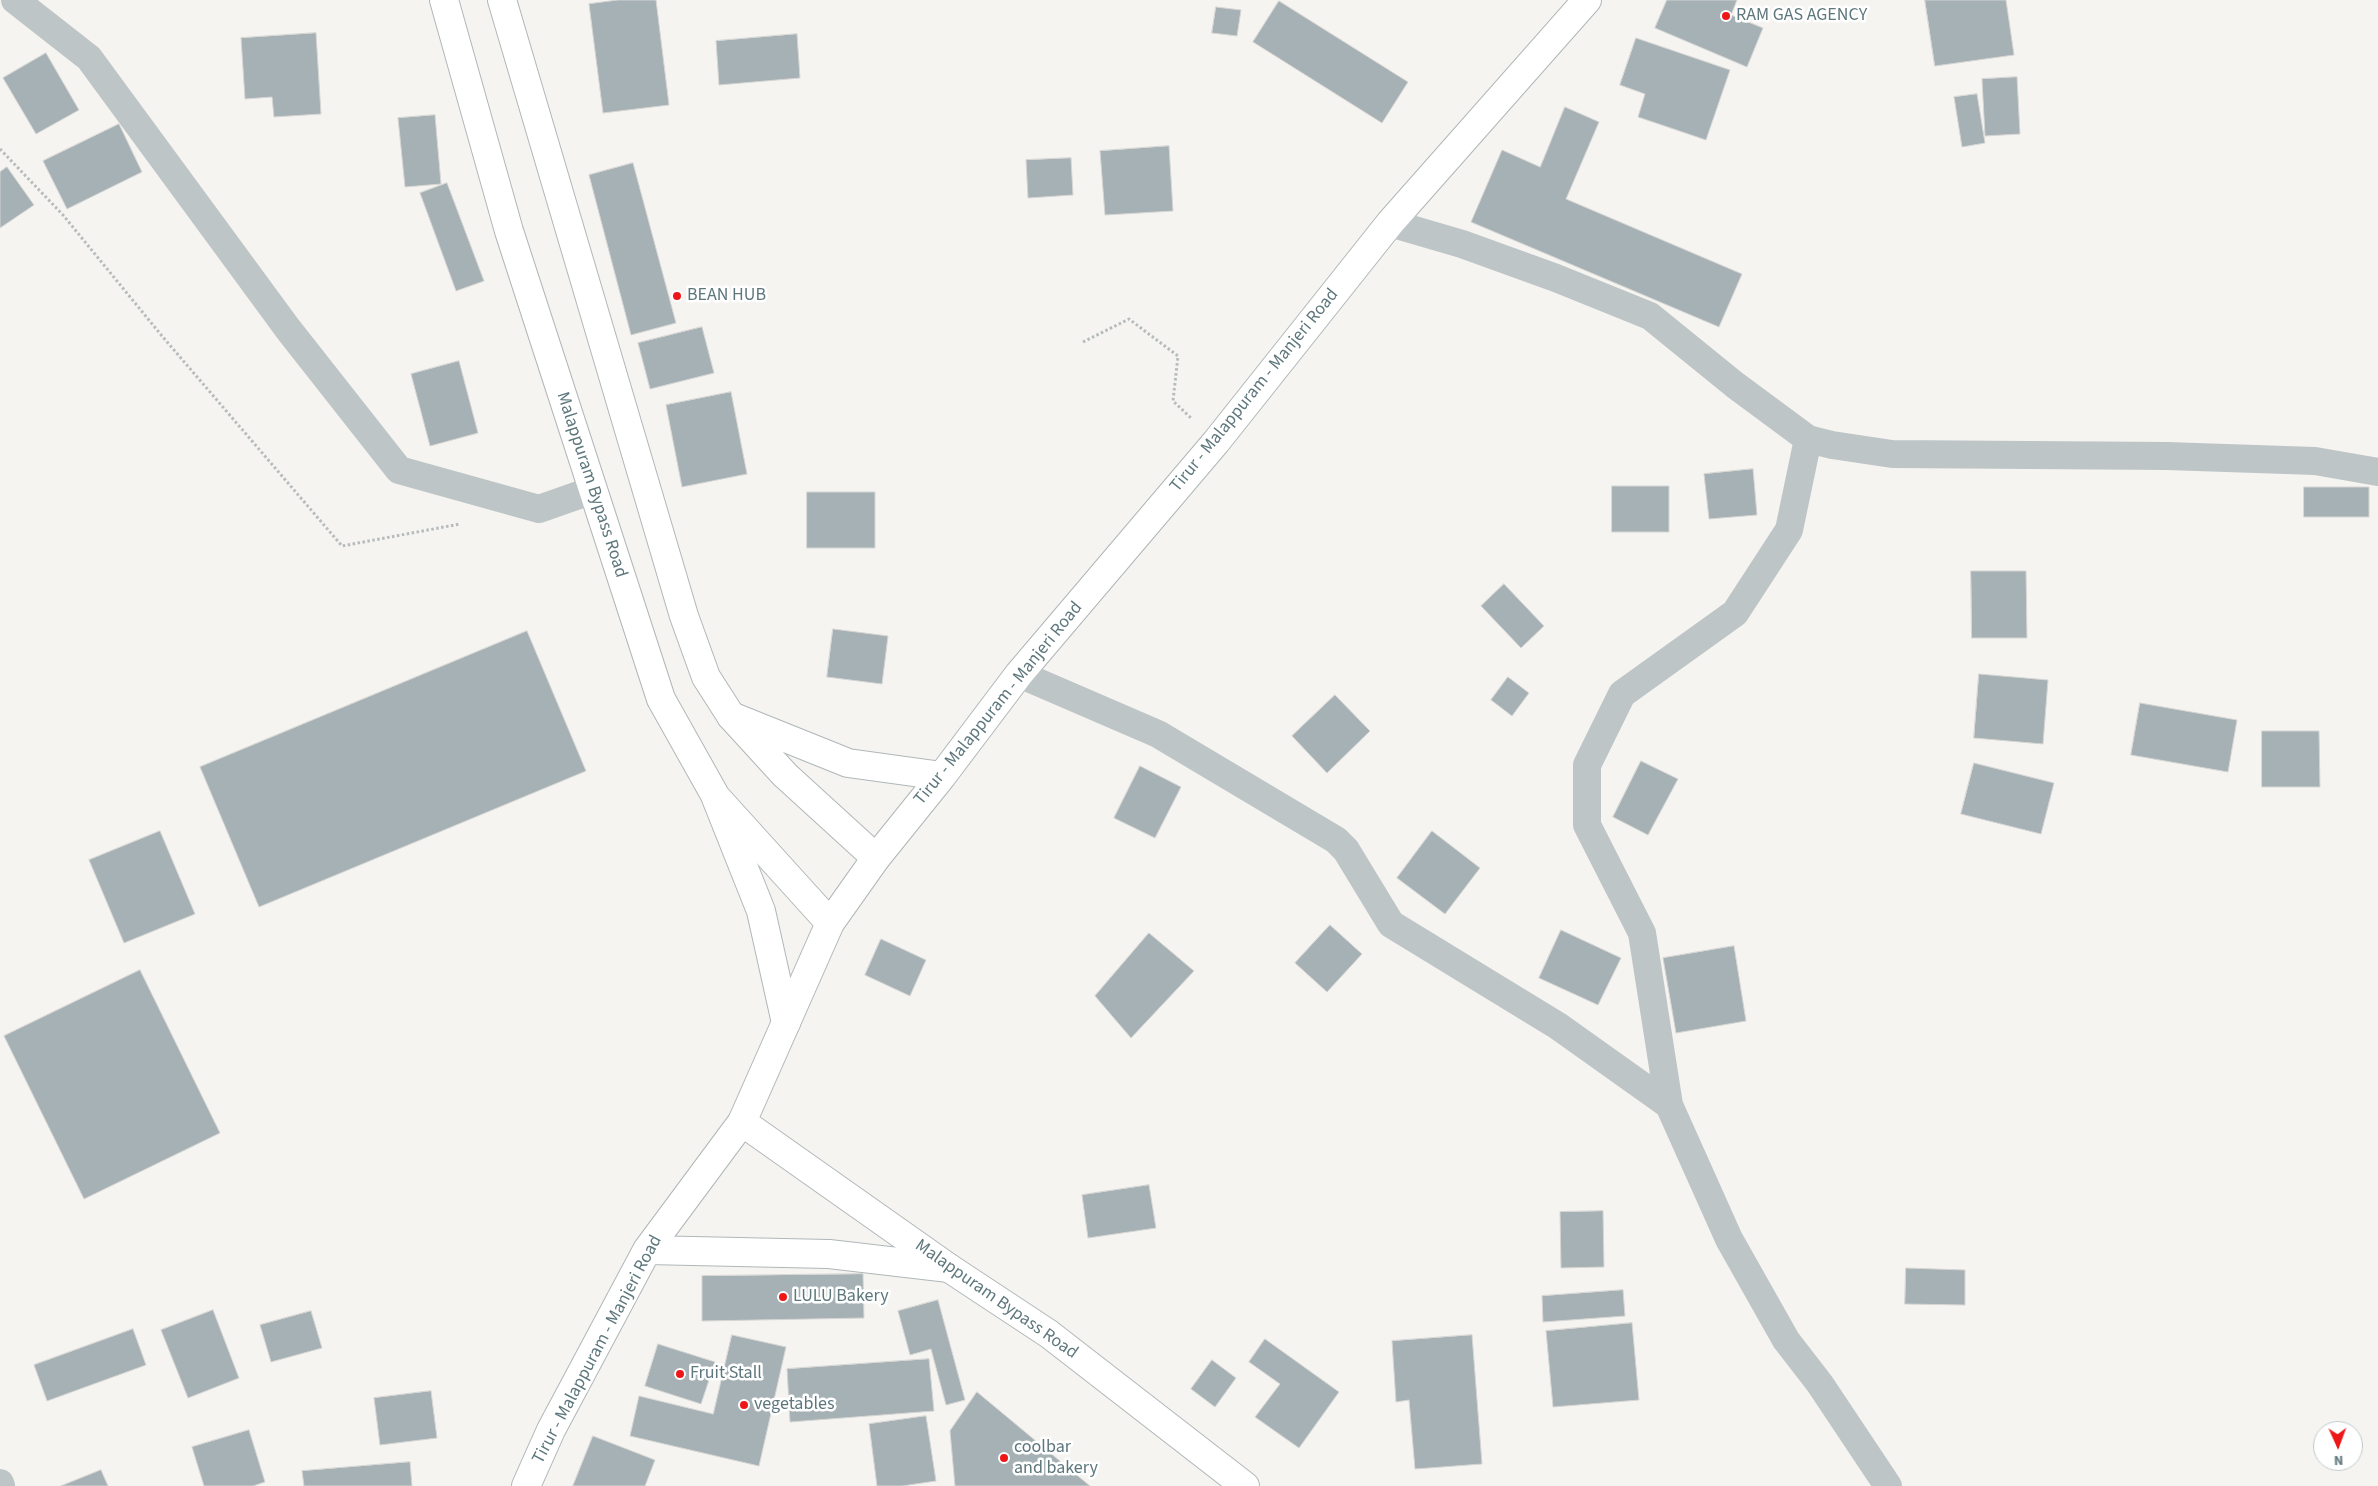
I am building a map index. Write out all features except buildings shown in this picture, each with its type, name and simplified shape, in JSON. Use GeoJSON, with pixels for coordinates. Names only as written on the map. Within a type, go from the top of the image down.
{"type":"FeatureCollection","features":[{"type":"Feature","properties":{"kind":"main road","name":"Malappuram Bypass Road"},"geometry":{"type":"LineString","coordinates":[[444,0],[509,231],[661,699],[716,797],[830,922]]}},
{"type":"Feature","properties":{"kind":"main road"},"geometry":{"type":"LineString","coordinates":[[502,0],[684,616],[706,678],[731,716],[785,775],[876,858]]}},
{"type":"Feature","properties":{"kind":"main road","name":"Tirur - Malappuram - Manjeri Road"},"geometry":{"type":"LineString","coordinates":[[526,1486],[551,1430],[647,1250],[742,1122],[830,922],[876,858],[1020,674],[1216,442],[1390,223],[1588,0]]}},
{"type":"Feature","properties":{"kind":"main road"},"geometry":{"type":"LineString","coordinates":[[731,716],[848,763],[942,776]]}},
{"type":"Feature","properties":{"kind":"main road"},"geometry":{"type":"LineString","coordinates":[[716,797],[761,911],[786,1023]]}},
{"type":"Feature","properties":{"kind":"main road","name":"Malappuram Bypass Road"},"geometry":{"type":"LineString","coordinates":[[742,1122],[949,1268],[1049,1334],[1245,1486]]}},
{"type":"Feature","properties":{"kind":"main road"},"geometry":{"type":"LineString","coordinates":[[647,1250],[829,1254],[949,1268]]}},
{"type":"Feature","properties":{"kind":"street"},"geometry":{"type":"LineString","coordinates":[[0,9],[14,0],[89,58],[288,329],[399,470],[539,509],[593,490]]}},
{"type":"Feature","properties":{"kind":"street"},"geometry":{"type":"LineString","coordinates":[[1390,223],[1462,244],[1556,278],[1650,316],[1735,385],[1808,438],[1832,445],[1892,454],[2167,456],[2314,461],[2378,472]]}},
{"type":"Feature","properties":{"kind":"street"},"geometry":{"type":"LineString","coordinates":[[1808,438],[1789,530],[1735,613],[1622,694],[1587,765],[1588,824],[1642,933],[1669,1105],[1729,1239],[1786,1340],[1820,1384],[1888,1486]]}},
{"type":"Feature","properties":{"kind":"street"},"geometry":{"type":"LineString","coordinates":[[1020,674],[1158,734],[1336,840],[1346,850],[1391,924],[1558,1026],[1669,1105]]}},
{"type":"Feature","properties":{"kind":"path"},"geometry":{"type":"LineString","coordinates":[[0,149],[63,215],[162,336],[342,546],[464,523]]}},
{"type":"Feature","properties":{"kind":"path"},"geometry":{"type":"LineString","coordinates":[[1083,342],[1129,319],[1178,356],[1173,401],[1216,442]]}},
{"type":"Feature","properties":{"kind":"place","name":"RAM GAS AGENCY"},"geometry":{"type":"Point","coordinates":[1726,16]}},
{"type":"Feature","properties":{"kind":"place","name":"BEAN HUB"},"geometry":{"type":"Point","coordinates":[677,296]}},
{"type":"Feature","properties":{"kind":"place","name":"LULU Bakery"},"geometry":{"type":"Point","coordinates":[783,1297]}},
{"type":"Feature","properties":{"kind":"place","name":"Fruit Stall"},"geometry":{"type":"Point","coordinates":[680,1374]}},
{"type":"Feature","properties":{"kind":"place","name":"vegetables"},"geometry":{"type":"Point","coordinates":[744,1405]}},
{"type":"Feature","properties":{"kind":"place","name":"coolbar and bakery"},"geometry":{"type":"Point","coordinates":[1004,1458]}}]}
